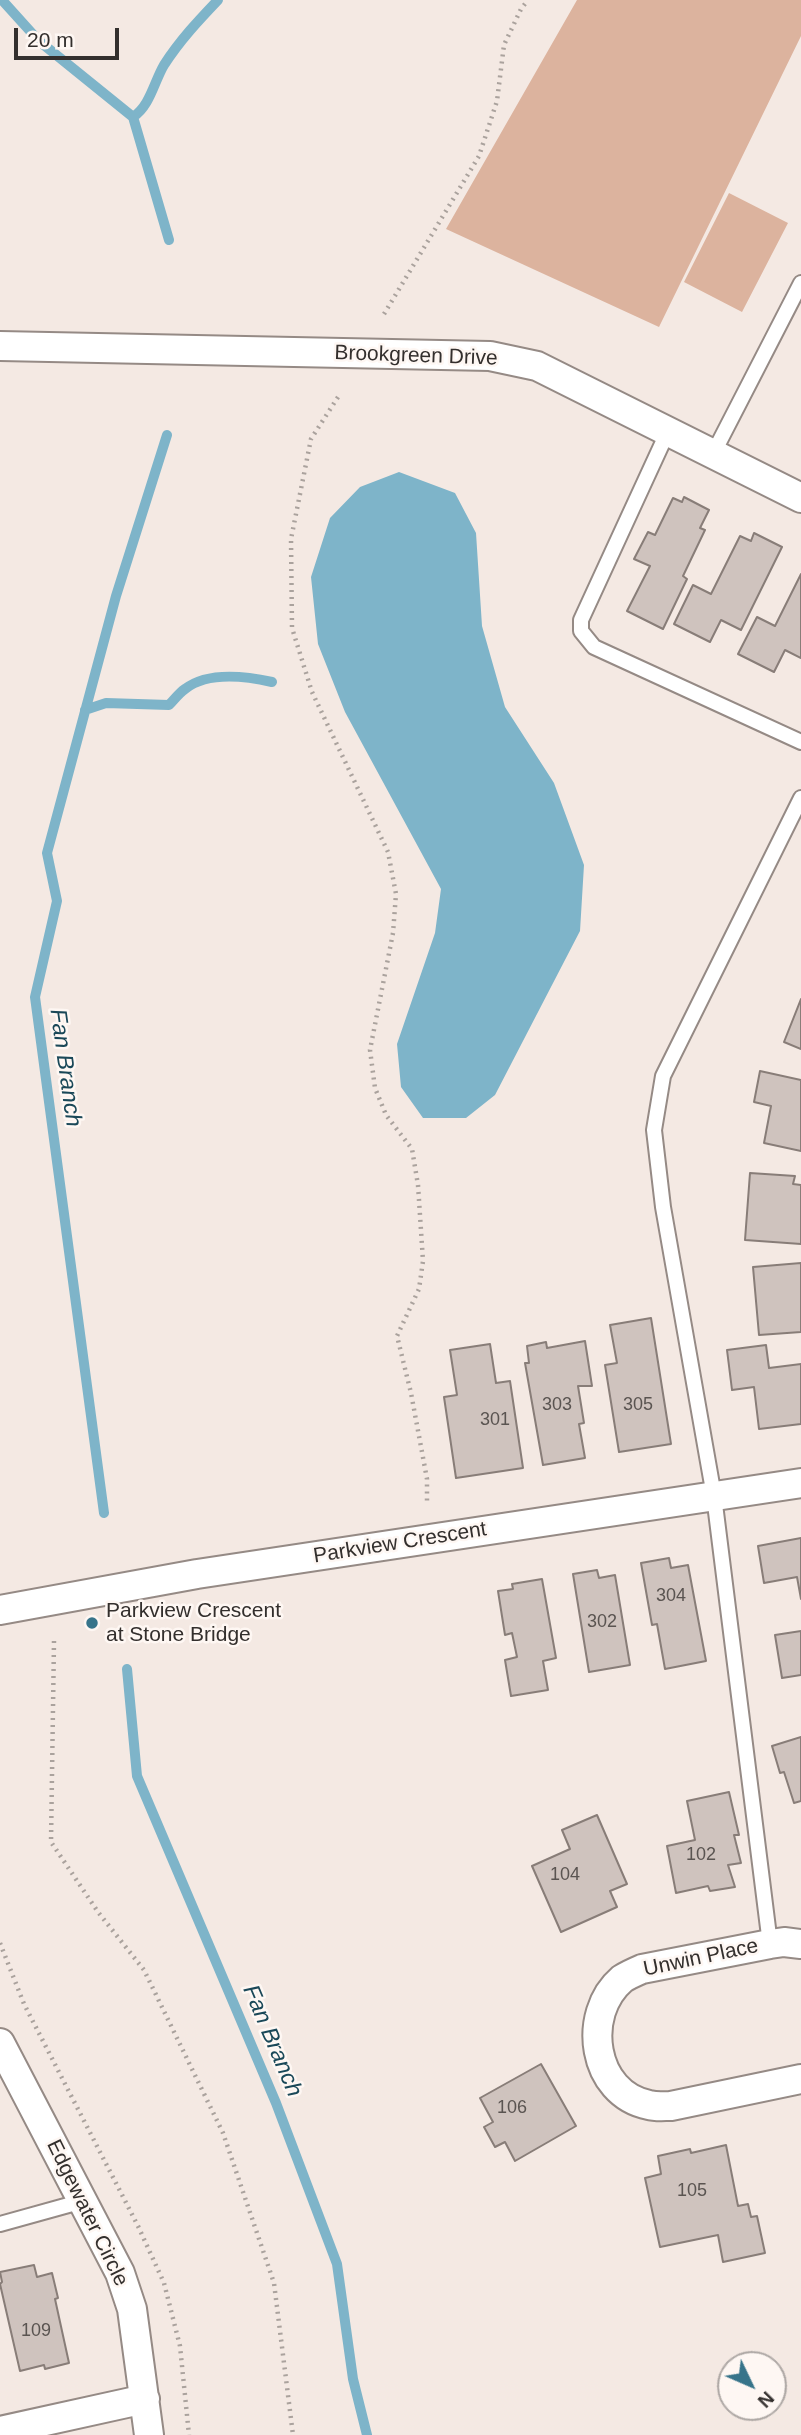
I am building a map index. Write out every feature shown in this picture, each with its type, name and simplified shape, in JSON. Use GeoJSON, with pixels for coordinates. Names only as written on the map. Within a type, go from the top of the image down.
{"type":"FeatureCollection","features":[{"type":"Feature","properties":{"kind":"street","name":"Brookgreen Drive"},"geometry":{"type":"LineString","coordinates":[[0,346],[490,356],[537,366],[801,498]]}},
{"type":"Feature","properties":{"kind":"street","name":"Parkview Crescent"},"geometry":{"type":"LineString","coordinates":[[0,1610],[197,1574],[801,1483]]}},
{"type":"Feature","properties":{"kind":"street","name":"Unwin Place"},"geometry":{"type":"LineString","coordinates":[[801,1944],[770,1944],[642,1969],[624,1978],[611,1992],[601,2009],[596,2028],[602,2065],[611,2082],[637,2101],[651,2106],[671,2106],[801,2079]]}},
{"type":"Feature","properties":{"kind":"street","name":"Edgewater Circle"},"geometry":{"type":"LineString","coordinates":[[0,2043],[120,2273],[132,2309],[149,2435]]}},
{"type":"Feature","properties":{"kind":"street"},"geometry":{"type":"LineString","coordinates":[[0,2431],[145,2399]]}},
{"type":"Feature","properties":{"kind":"lane"},"geometry":{"type":"LineString","coordinates":[[713,454],[801,284]]}},
{"type":"Feature","properties":{"kind":"lane"},"geometry":{"type":"LineString","coordinates":[[668,431],[581,620],[581,631],[594,647],[801,742]]}},
{"type":"Feature","properties":{"kind":"lane"},"geometry":{"type":"LineString","coordinates":[[770,1944],[713,1496],[663,1207],[654,1130],[663,1076],[801,798]]}},
{"type":"Feature","properties":{"kind":"lane"},"geometry":{"type":"LineString","coordinates":[[0,2224],[83,2201]]}},
{"type":"Feature","properties":{"kind":"path"},"geometry":{"type":"LineString","coordinates":[[384,314],[479,156],[496,101],[504,45],[528,0]]}},
{"type":"Feature","properties":{"kind":"path"},"geometry":{"type":"LineString","coordinates":[[338,397],[312,439],[291,539],[292,628],[312,692],[388,852],[396,894],[393,933],[370,1049],[375,1088],[386,1115],[412,1149],[418,1185],[422,1261],[419,1289],[397,1336],[427,1479],[427,1505]]}},
{"type":"Feature","properties":{"kind":"path"},"geometry":{"type":"LineString","coordinates":[[54,1641],[51,1842],[98,1912],[144,1970],[223,2133],[274,2283],[293,2435]]}},
{"type":"Feature","properties":{"kind":"shaded area"},"geometry":{"type":"Polygon","coordinates":[[[577,0],[801,0],[801,36],[659,327],[446,229],[577,0]]]}},
{"type":"Feature","properties":{"kind":"shaded area"},"geometry":{"type":"Polygon","coordinates":[[[729,193],[788,223],[742,312],[684,282],[729,193]]]}},
{"type":"Feature","properties":{"kind":"water"},"geometry":{"type":"Polygon","coordinates":[[[399,472],[455,493],[476,533],[482,626],[505,707],[554,783],[584,865],[580,931],[495,1095],[466,1118],[423,1118],[401,1087],[397,1044],[435,933],[441,889],[345,712],[318,644],[311,577],[330,518],[360,487],[399,472]]]}},
{"type":"Feature","properties":{"kind":"building"},"geometry":{"type":"Polygon","coordinates":[[[684,497],[709,510],[700,528],[705,530],[683,576],[687,579],[663,629],[627,611],[650,566],[634,559],[648,532],[655,535],[673,498],[682,502],[684,497]]]}},
{"type":"Feature","properties":{"kind":"building"},"geometry":{"type":"Polygon","coordinates":[[[754,533],[782,547],[741,630],[721,620],[710,642],[674,624],[693,585],[711,594],[740,536],[751,541],[754,533]]]}},
{"type":"Feature","properties":{"kind":"building"},"geometry":{"type":"Polygon","coordinates":[[[801,574],[801,658],[785,650],[774,672],[738,654],[757,617],[775,626],[801,574]]]}},
{"type":"Feature","properties":{"kind":"building"},"geometry":{"type":"Polygon","coordinates":[[[801,999],[801,1049],[784,1042],[801,999]]]}},
{"type":"Feature","properties":{"kind":"building"},"geometry":{"type":"Polygon","coordinates":[[[760,1071],[801,1080],[801,1151],[764,1143],[771,1106],[754,1102],[760,1071]]]}},
{"type":"Feature","properties":{"kind":"building"},"geometry":{"type":"Polygon","coordinates":[[[750,1173],[795,1176],[793,1184],[801,1185],[801,1244],[745,1240],[750,1173]]]}},
{"type":"Feature","properties":{"kind":"building"},"geometry":{"type":"Polygon","coordinates":[[[801,1263],[801,1332],[759,1335],[753,1267],[801,1263]]]}},
{"type":"Feature","properties":{"kind":"building"},"geometry":{"type":"Polygon","coordinates":[[[651,1318],[671,1444],[619,1452],[605,1365],[617,1363],[610,1325],[651,1318]]]}},
{"type":"Feature","properties":{"kind":"building"},"geometry":{"type":"Polygon","coordinates":[[[585,1341],[592,1386],[578,1386],[584,1423],[579,1424],[585,1458],[543,1465],[525,1363],[529,1363],[527,1346],[546,1342],[547,1348],[585,1341]]]}},
{"type":"Feature","properties":{"kind":"building"},"geometry":{"type":"Polygon","coordinates":[[[490,1344],[496,1383],[510,1381],[523,1468],[456,1478],[444,1397],[457,1395],[450,1350],[490,1344]]]}},
{"type":"Feature","properties":{"kind":"building"},"geometry":{"type":"Polygon","coordinates":[[[766,1345],[769,1368],[801,1364],[801,1424],[759,1429],[754,1387],[732,1390],[727,1350],[766,1345]]]}},
{"type":"Feature","properties":{"kind":"building"},"geometry":{"type":"Polygon","coordinates":[[[801,1538],[801,1599],[797,1577],[764,1583],[758,1546],[801,1538]]]}},
{"type":"Feature","properties":{"kind":"building"},"geometry":{"type":"Polygon","coordinates":[[[669,1558],[671,1568],[688,1565],[706,1661],[665,1669],[657,1624],[652,1625],[641,1563],[669,1558]]]}},
{"type":"Feature","properties":{"kind":"building"},"geometry":{"type":"Polygon","coordinates":[[[597,1570],[599,1578],[615,1575],[630,1665],[589,1672],[573,1574],[597,1570]]]}},
{"type":"Feature","properties":{"kind":"building"},"geometry":{"type":"Polygon","coordinates":[[[542,1579],[556,1658],[543,1661],[548,1690],[511,1696],[505,1660],[517,1657],[512,1633],[505,1635],[498,1591],[513,1589],[512,1584],[542,1579]]]}},
{"type":"Feature","properties":{"kind":"building"},"geometry":{"type":"Polygon","coordinates":[[[801,1631],[801,1675],[782,1678],[775,1635],[801,1631]]]}},
{"type":"Feature","properties":{"kind":"building"},"geometry":{"type":"Polygon","coordinates":[[[801,1737],[801,1801],[794,1803],[784,1772],[780,1773],[772,1746],[801,1737]]]}},
{"type":"Feature","properties":{"kind":"building"},"geometry":{"type":"Polygon","coordinates":[[[729,1792],[739,1835],[734,1835],[741,1863],[728,1865],[735,1887],[710,1891],[708,1886],[676,1893],[667,1846],[695,1840],[687,1801],[729,1792]]]}},
{"type":"Feature","properties":{"kind":"building"},"geometry":{"type":"Polygon","coordinates":[[[597,1815],[627,1884],[610,1891],[617,1907],[561,1932],[532,1866],[570,1849],[562,1830],[597,1815]]]}},
{"type":"Feature","properties":{"kind":"building"},"geometry":{"type":"Polygon","coordinates":[[[541,2064],[576,2126],[515,2161],[505,2142],[495,2147],[484,2127],[493,2122],[480,2098],[541,2064]]]}},
{"type":"Feature","properties":{"kind":"building"},"geometry":{"type":"Polygon","coordinates":[[[726,2145],[738,2206],[748,2204],[751,2217],[757,2216],[765,2253],[723,2262],[718,2235],[660,2247],[645,2178],[661,2174],[658,2156],[690,2149],[691,2153],[726,2145]]]}},
{"type":"Feature","properties":{"kind":"building"},"geometry":{"type":"Polygon","coordinates":[[[34,2265],[37,2277],[52,2273],[69,2363],[20,2371],[0,2284],[0,2272],[34,2265]]]}},
{"type":"Feature","properties":{"kind":"waterway","name":"Fan Branch"},"geometry":{"type":"LineString","coordinates":[[2,0],[39,41],[133,117],[169,240]]}},
{"type":"Feature","properties":{"kind":"waterway"},"geometry":{"type":"LineString","coordinates":[[133,117],[144,107],[170,56],[218,0]]}},
{"type":"Feature","properties":{"kind":"waterway","name":"Fan Branch"},"geometry":{"type":"LineString","coordinates":[[104,1513],[35,997],[57,901],[47,853],[116,596],[167,435]]}},
{"type":"Feature","properties":{"kind":"waterway"},"geometry":{"type":"LineString","coordinates":[[85,710],[106,703],[169,705],[194,683],[216,677],[272,682]]}},
{"type":"Feature","properties":{"kind":"waterway","name":"Fan Branch"},"geometry":{"type":"LineString","coordinates":[[127,1669],[137,1776],[276,2103],[337,2264],[353,2379],[367,2435]]}},
{"type":"Feature","properties":{"kind":"place","name":"Parkview Crescent at Stone Bridge"},"geometry":{"type":"Point","coordinates":[92,1623]}}]}
